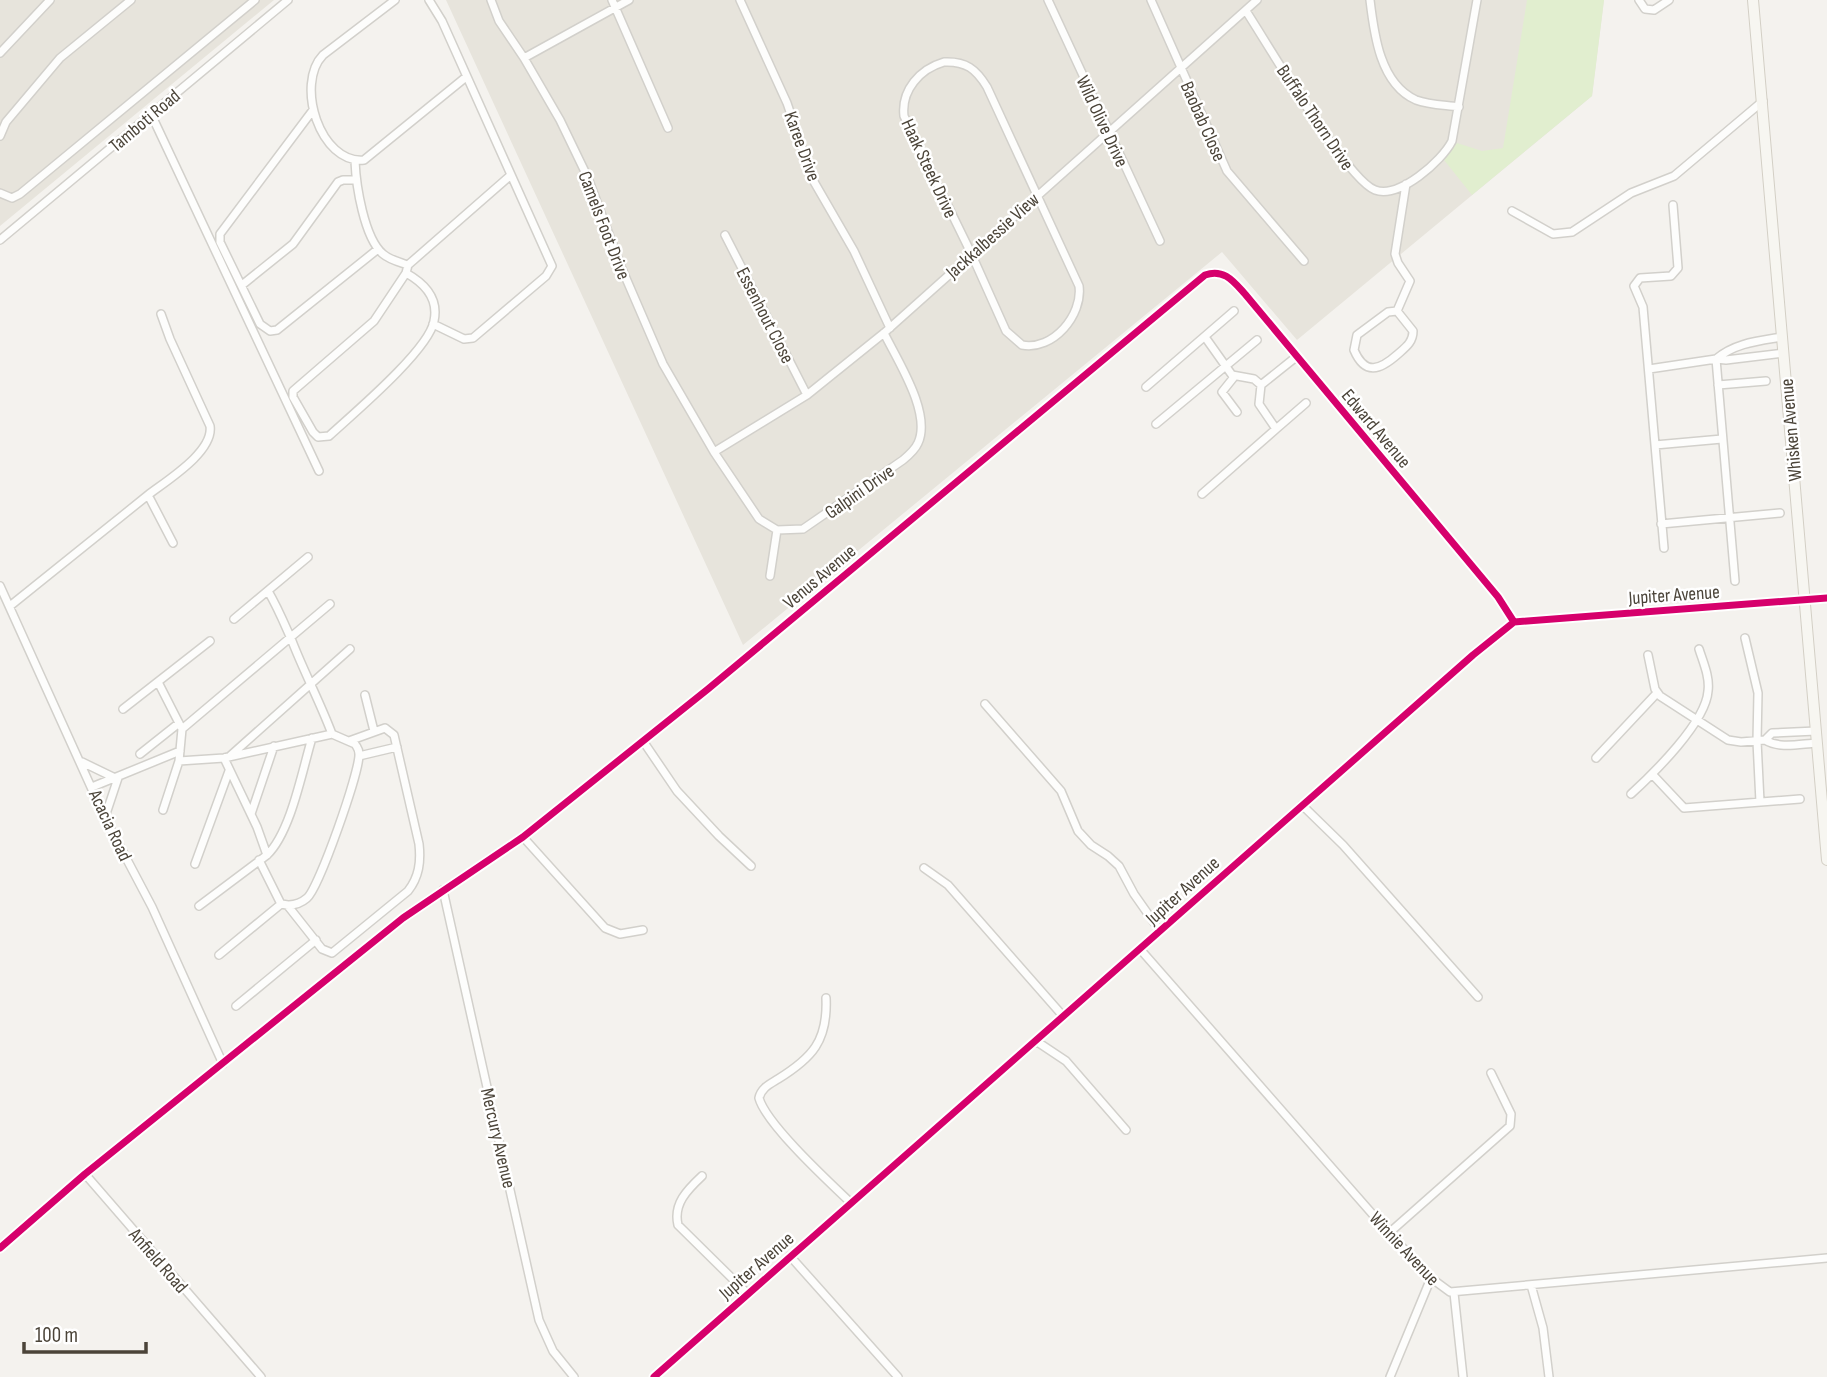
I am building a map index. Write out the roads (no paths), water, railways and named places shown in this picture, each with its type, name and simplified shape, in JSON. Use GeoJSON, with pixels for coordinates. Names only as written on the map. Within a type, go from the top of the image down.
{"type":"FeatureCollection","features":[{"type":"Feature","properties":{"kind":"street"},"geometry":{"type":"LineString","coordinates":[[0,54],[50,0]]}},
{"type":"Feature","properties":{"kind":"street"},"geometry":{"type":"LineString","coordinates":[[0,136],[6,122],[60,58],[131,0]]}},
{"type":"Feature","properties":{"kind":"street","name":"Tamboti Road"},"geometry":{"type":"LineString","coordinates":[[0,240],[288,0]]}},
{"type":"Feature","properties":{"kind":"street"},"geometry":{"type":"LineString","coordinates":[[395,0],[316,62],[312,70],[310,85],[313,110],[331,147],[355,161],[368,158],[466,77]]}},
{"type":"Feature","properties":{"kind":"street"},"geometry":{"type":"LineString","coordinates":[[429,0],[442,21],[552,266],[550,272],[473,338],[460,338],[433,324]]}},
{"type":"Feature","properties":{"kind":"street","name":"Camels Foot Drive"},"geometry":{"type":"LineString","coordinates":[[491,0],[499,21],[560,120],[588,178],[622,269],[663,364],[714,452]]}},
{"type":"Feature","properties":{"kind":"street"},"geometry":{"type":"LineString","coordinates":[[524,58],[614,4],[629,0]]}},
{"type":"Feature","properties":{"kind":"street","name":"Karee Drive"},"geometry":{"type":"LineString","coordinates":[[740,0],[787,103],[813,180],[854,251],[887,330]]}},
{"type":"Feature","properties":{"kind":"street","name":"Wild Olive Drive"},"geometry":{"type":"LineString","coordinates":[[1048,0],[1160,241]]}},
{"type":"Feature","properties":{"kind":"street","name":"Baobab Close"},"geometry":{"type":"LineString","coordinates":[[1151,0],[1227,171],[1304,261]]}},
{"type":"Feature","properties":{"kind":"street","name":"Jackkalbessie View"},"geometry":{"type":"LineString","coordinates":[[714,452],[807,394],[887,330],[1257,0]]}},
{"type":"Feature","properties":{"kind":"street"},"geometry":{"type":"LineString","coordinates":[[1370,0],[1373,27],[1382,60],[1392,80],[1403,92],[1416,100],[1459,107]]}},
{"type":"Feature","properties":{"kind":"street","name":"Buffalo Thorn Drive"},"geometry":{"type":"LineString","coordinates":[[1246,11],[1314,117],[1357,176],[1374,190],[1387,192],[1406,184],[1431,167],[1448,149],[1456,128],[1477,0]]}},
{"type":"Feature","properties":{"kind":"street"},"geometry":{"type":"LineString","coordinates":[[1639,0],[1645,9],[1654,10],[1669,0]]}},
{"type":"Feature","properties":{"kind":"street","name":"Whisken Avenue"},"geometry":{"type":"LineString","coordinates":[[1754,0],[1827,860]]}},
{"type":"Feature","properties":{"kind":"street"},"geometry":{"type":"LineString","coordinates":[[0,193],[12,198],[20,194],[253,1]]}},
{"type":"Feature","properties":{"kind":"street"},"geometry":{"type":"LineString","coordinates":[[614,4],[668,128]]}},
{"type":"Feature","properties":{"kind":"street","name":"Haak Steek Drive"},"geometry":{"type":"LineString","coordinates":[[938,64],[966,64],[978,73],[1079,286],[1079,299],[1075,309],[1059,333],[1035,346],[1022,345],[1011,338],[971,253],[904,116],[903,106],[907,92],[920,75],[938,64]]}},
{"type":"Feature","properties":{"kind":"street"},"geometry":{"type":"LineString","coordinates":[[1512,211],[1553,234],[1572,232],[1631,193],[1674,176],[1763,101]]}},
{"type":"Feature","properties":{"kind":"street"},"geometry":{"type":"LineString","coordinates":[[313,110],[237,214],[220,232],[220,242],[260,324],[266,330],[273,331],[378,248]]}},
{"type":"Feature","properties":{"kind":"street"},"geometry":{"type":"LineString","coordinates":[[151,114],[319,471]]}},
{"type":"Feature","properties":{"kind":"street"},"geometry":{"type":"LineString","coordinates":[[355,161],[359,205],[378,248],[390,259],[407,270],[422,283],[430,294],[435,311],[430,332],[388,382],[329,436],[321,438],[313,432],[293,397],[293,391],[374,321],[407,270],[511,175]]}},
{"type":"Feature","properties":{"kind":"street"},"geometry":{"type":"LineString","coordinates":[[242,285],[293,244],[338,182],[356,180]]}},
{"type":"Feature","properties":{"kind":"street"},"geometry":{"type":"LineString","coordinates":[[1396,310],[1410,281],[1395,254],[1406,184]]}},
{"type":"Feature","properties":{"kind":"street"},"geometry":{"type":"LineString","coordinates":[[1664,548],[1643,307],[1634,286],[1640,278],[1671,276],[1678,268],[1673,205]]}},
{"type":"Feature","properties":{"kind":"street","name":"Essenhout Close"},"geometry":{"type":"LineString","coordinates":[[725,235],[807,394]]}},
{"type":"Feature","properties":{"kind":"street","name":"Edward Avenue"},"geometry":{"type":"LineString","coordinates":[[1205,275],[1218,272],[1229,277],[1498,597],[1514,622]]}},
{"type":"Feature","properties":{"kind":"street","name":"Venus Avenue"},"geometry":{"type":"LineString","coordinates":[[0,1248],[85,1174],[403,918],[523,837],[708,689],[1205,275]]}},
{"type":"Feature","properties":{"kind":"street"},"geometry":{"type":"LineString","coordinates":[[1396,310],[1413,331],[1409,344],[1379,368],[1362,364],[1354,350],[1357,335],[1388,312],[1396,310]]}},
{"type":"Feature","properties":{"kind":"street"},"geometry":{"type":"LineString","coordinates":[[1146,387],[1234,311]]}},
{"type":"Feature","properties":{"kind":"street"},"geometry":{"type":"LineString","coordinates":[[10,606],[206,446],[211,434],[210,426],[170,340],[161,314]]}},
{"type":"Feature","properties":{"kind":"street","name":"Galpini Drive"},"geometry":{"type":"LineString","coordinates":[[777,530],[799,530],[808,526],[903,460],[917,447],[922,430],[919,409],[887,330]]}},
{"type":"Feature","properties":{"kind":"street"},"geometry":{"type":"LineString","coordinates":[[1205,337],[1234,377],[1254,379],[1261,385]]}},
{"type":"Feature","properties":{"kind":"street"},"geometry":{"type":"LineString","coordinates":[[1716,359],[1727,350],[1782,337]]}},
{"type":"Feature","properties":{"kind":"street"},"geometry":{"type":"LineString","coordinates":[[1156,424],[1257,340]]}},
{"type":"Feature","properties":{"kind":"street"},"geometry":{"type":"LineString","coordinates":[[1649,369],[1784,353]]}},
{"type":"Feature","properties":{"kind":"street"},"geometry":{"type":"LineString","coordinates":[[1276,429],[1259,404],[1261,385],[1296,357]]}},
{"type":"Feature","properties":{"kind":"street"},"geometry":{"type":"LineString","coordinates":[[1716,359],[1735,581]]}},
{"type":"Feature","properties":{"kind":"street"},"geometry":{"type":"LineString","coordinates":[[1234,377],[1222,392],[1237,412]]}},
{"type":"Feature","properties":{"kind":"street"},"geometry":{"type":"LineString","coordinates":[[1718,385],[1766,382]]}},
{"type":"Feature","properties":{"kind":"street"},"geometry":{"type":"LineString","coordinates":[[1202,494],[1306,402]]}},
{"type":"Feature","properties":{"kind":"street"},"geometry":{"type":"LineString","coordinates":[[1655,445],[1723,439]]}},
{"type":"Feature","properties":{"kind":"street"},"geometry":{"type":"LineString","coordinates":[[714,452],[752,511],[765,524],[777,530],[770,576]]}},
{"type":"Feature","properties":{"kind":"street"},"geometry":{"type":"LineString","coordinates":[[148,495],[173,543]]}},
{"type":"Feature","properties":{"kind":"street"},"geometry":{"type":"LineString","coordinates":[[1661,524],[1780,513]]}},
{"type":"Feature","properties":{"kind":"street"},"geometry":{"type":"LineString","coordinates":[[234,619],[308,556]]}},
{"type":"Feature","properties":{"kind":"street","name":"Acacia Road"},"geometry":{"type":"LineString","coordinates":[[0,586],[104,818],[152,907],[223,1065]]}},
{"type":"Feature","properties":{"kind":"street"},"geometry":{"type":"LineString","coordinates":[[268,591],[284,618],[290,639],[312,682],[332,734]]}},
{"type":"Feature","properties":{"kind":"street","name":"Jupiter Avenue"},"geometry":{"type":"LineString","coordinates":[[654,1377],[1464,662],[1514,622],[1827,598]]}},
{"type":"Feature","properties":{"kind":"street"},"geometry":{"type":"LineString","coordinates":[[140,754],[180,726],[330,604]]}},
{"type":"Feature","properties":{"kind":"street"},"geometry":{"type":"LineString","coordinates":[[1745,639],[1758,693],[1761,740],[1760,802]]}},
{"type":"Feature","properties":{"kind":"street"},"geometry":{"type":"LineString","coordinates":[[123,709],[210,641]]}},
{"type":"Feature","properties":{"kind":"street"},"geometry":{"type":"LineString","coordinates":[[227,757],[351,649]]}},
{"type":"Feature","properties":{"kind":"street"},"geometry":{"type":"LineString","coordinates":[[1631,794],[1652,774],[1697,720],[1708,694],[1709,683],[1699,649]]}},
{"type":"Feature","properties":{"kind":"street"},"geometry":{"type":"LineString","coordinates":[[1648,655],[1657,693],[1728,740],[1761,740],[1772,733],[1816,731]]}},
{"type":"Feature","properties":{"kind":"street"},"geometry":{"type":"LineString","coordinates":[[159,682],[180,726],[179,761],[163,810]]}},
{"type":"Feature","properties":{"kind":"street"},"geometry":{"type":"LineString","coordinates":[[1596,758],[1657,693]]}},
{"type":"Feature","properties":{"kind":"street"},"geometry":{"type":"LineString","coordinates":[[365,695],[374,731]]}},
{"type":"Feature","properties":{"kind":"street"},"geometry":{"type":"LineString","coordinates":[[985,704],[1061,791],[1078,831],[1091,845],[1115,862],[1160,931]]}},
{"type":"Feature","properties":{"kind":"street"},"geometry":{"type":"LineString","coordinates":[[259,860],[285,905],[326,952],[334,952],[408,891],[421,859],[394,735],[385,728],[349,741]]}},
{"type":"Feature","properties":{"kind":"street"},"geometry":{"type":"LineString","coordinates":[[1794,732],[1794,745]]}},
{"type":"Feature","properties":{"kind":"street"},"geometry":{"type":"LineString","coordinates":[[179,761],[227,757],[332,734],[357,746],[359,756],[340,821],[314,888],[307,898],[285,905],[219,955]]}},
{"type":"Feature","properties":{"kind":"street"},"geometry":{"type":"LineString","coordinates":[[199,906],[267,855],[276,845],[284,828],[312,738]]}},
{"type":"Feature","properties":{"kind":"street"},"geometry":{"type":"LineString","coordinates":[[643,740],[677,791],[751,866]]}},
{"type":"Feature","properties":{"kind":"street"},"geometry":{"type":"LineString","coordinates":[[1761,740],[1773,745],[1817,743]]}},
{"type":"Feature","properties":{"kind":"street"},"geometry":{"type":"LineString","coordinates":[[251,814],[274,746]]}},
{"type":"Feature","properties":{"kind":"street"},"geometry":{"type":"LineString","coordinates":[[359,756],[397,747]]}},
{"type":"Feature","properties":{"kind":"street"},"geometry":{"type":"LineString","coordinates":[[92,787],[180,751]]}},
{"type":"Feature","properties":{"kind":"street"},"geometry":{"type":"LineString","coordinates":[[227,757],[229,771],[251,814],[267,855]]}},
{"type":"Feature","properties":{"kind":"street"},"geometry":{"type":"LineString","coordinates":[[81,762],[116,778]]}},
{"type":"Feature","properties":{"kind":"street"},"geometry":{"type":"LineString","coordinates":[[195,864],[229,771]]}},
{"type":"Feature","properties":{"kind":"street"},"geometry":{"type":"LineString","coordinates":[[1652,774],[1684,808],[1800,799]]}},
{"type":"Feature","properties":{"kind":"street"},"geometry":{"type":"LineString","coordinates":[[104,818],[116,778]]}},
{"type":"Feature","properties":{"kind":"street"},"geometry":{"type":"LineString","coordinates":[[1302,805],[1343,845],[1478,997]]}},
{"type":"Feature","properties":{"kind":"street"},"geometry":{"type":"LineString","coordinates":[[523,837],[605,928],[620,934],[643,930]]}},
{"type":"Feature","properties":{"kind":"street"},"geometry":{"type":"LineString","coordinates":[[924,868],[948,885],[1063,1016]]}},
{"type":"Feature","properties":{"kind":"street","name":"Mercury Avenue"},"geometry":{"type":"LineString","coordinates":[[443,890],[540,1320],[553,1351],[574,1377]]}},
{"type":"Feature","properties":{"kind":"street"},"geometry":{"type":"LineString","coordinates":[[236,1006],[316,940]]}},
{"type":"Feature","properties":{"kind":"street","name":"Winnie Avenue"},"geometry":{"type":"LineString","coordinates":[[1140,949],[1389,1233],[1431,1279],[1454,1293],[1827,1258]]}},
{"type":"Feature","properties":{"kind":"street"},"geometry":{"type":"LineString","coordinates":[[826,998],[825,1024],[817,1048],[805,1061],[764,1088],[758,1098],[789,1141],[851,1203]]}},
{"type":"Feature","properties":{"kind":"street"},"geometry":{"type":"LineString","coordinates":[[1036,1041],[1066,1061],[1126,1130]]}},
{"type":"Feature","properties":{"kind":"street"},"geometry":{"type":"LineString","coordinates":[[1389,1233],[1510,1126],[1511,1114],[1492,1073]]}},
{"type":"Feature","properties":{"kind":"street","name":"Anfield Road"},"geometry":{"type":"LineString","coordinates":[[85,1174],[261,1377]]}},
{"type":"Feature","properties":{"kind":"street"},"geometry":{"type":"LineString","coordinates":[[702,1176],[681,1199],[678,1225],[748,1294]]}},
{"type":"Feature","properties":{"kind":"street"},"geometry":{"type":"LineString","coordinates":[[790,1256],[898,1377]]}},
{"type":"Feature","properties":{"kind":"street"},"geometry":{"type":"LineString","coordinates":[[1390,1377],[1431,1279]]}},
{"type":"Feature","properties":{"kind":"street"},"geometry":{"type":"LineString","coordinates":[[1531,1285],[1543,1328],[1549,1377]]}},
{"type":"Feature","properties":{"kind":"street"},"geometry":{"type":"LineString","coordinates":[[1454,1293],[1463,1377]]}}]}
